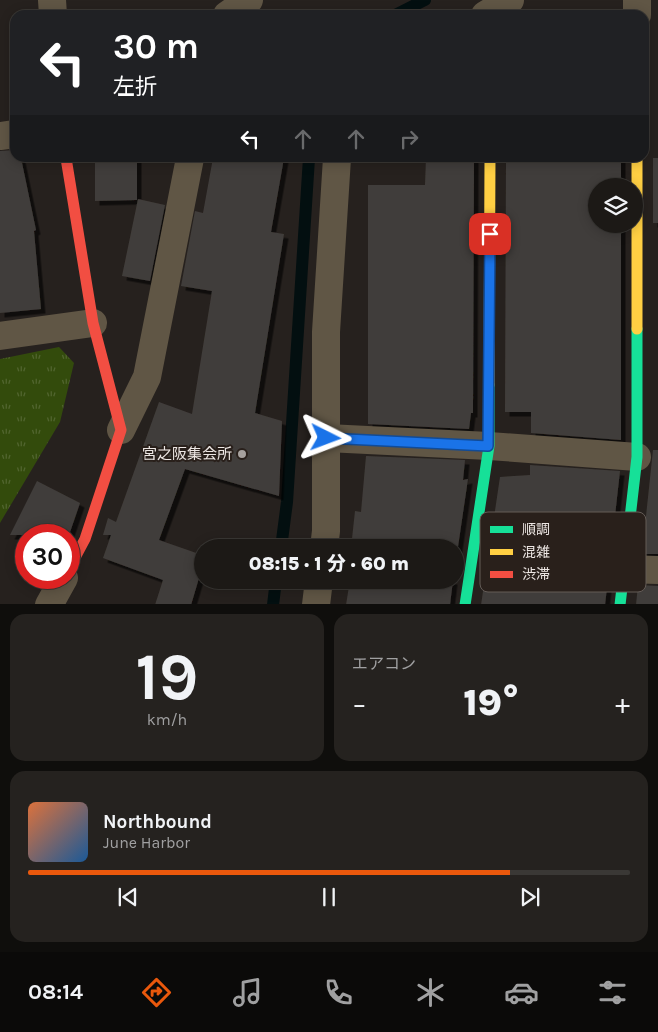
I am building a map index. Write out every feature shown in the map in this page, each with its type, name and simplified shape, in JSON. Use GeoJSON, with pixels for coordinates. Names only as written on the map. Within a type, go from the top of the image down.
{"type":"FeatureCollection","features":[{"type":"Feature","properties":{"kind":"street"},"geometry":{"type":"LineString","coordinates":[[234,10],[249,0]]}},
{"type":"Feature","properties":{"kind":"street"},"geometry":{"type":"LineString","coordinates":[[67,162],[93,323],[121,430]]}},
{"type":"Feature","properties":{"kind":"street"},"geometry":{"type":"LineString","coordinates":[[80,548],[85,539],[121,430],[147,377],[189,162]]}},
{"type":"Feature","properties":{"kind":"street"},"geometry":{"type":"LineString","coordinates":[[325,539],[326,332],[338,162]]}},
{"type":"Feature","properties":{"kind":"street"},"geometry":{"type":"LineString","coordinates":[[465,604],[488,446],[490,162]]}},
{"type":"Feature","properties":{"kind":"street"},"geometry":{"type":"LineString","coordinates":[[631,512],[637,457],[637,162]]}},
{"type":"Feature","properties":{"kind":"street"},"geometry":{"type":"LineString","coordinates":[[0,336],[93,323]]}},
{"type":"Feature","properties":{"kind":"street"},"geometry":{"type":"LineString","coordinates":[[326,438],[488,446],[637,457]]}},
{"type":"Feature","properties":{"kind":"street"},"geometry":{"type":"LineString","coordinates":[[49,604],[58,589]]}},
{"type":"Feature","properties":{"kind":"street"},"geometry":{"type":"LineString","coordinates":[[316,604],[318,589]]}},
{"type":"Feature","properties":{"kind":"green space"},"geometry":{"type":"Polygon","coordinates":[[[59,347],[74,363],[60,422],[0,523],[0,359],[59,347]]]}},
{"type":"Feature","properties":{"kind":"building"},"geometry":{"type":"Polygon","coordinates":[[[10,150],[10,162],[22,162],[36,230],[34,231],[41,309],[0,313],[0,151],[10,150]]]}},
{"type":"Feature","properties":{"kind":"building"},"geometry":{"type":"Polygon","coordinates":[[[653,158],[658,158],[658,223],[653,223],[653,158]]]}},
{"type":"Feature","properties":{"kind":"building"},"geometry":{"type":"Polygon","coordinates":[[[95,162],[137,162],[137,200],[95,201],[95,162]]]}},
{"type":"Feature","properties":{"kind":"building"},"geometry":{"type":"Polygon","coordinates":[[[212,162],[283,162],[271,232],[284,234],[255,413],[282,421],[279,496],[185,469],[159,540],[194,552],[194,589],[196,589],[191,604],[155,604],[163,580],[103,558],[111,535],[103,535],[108,518],[116,522],[159,402],[192,414],[212,291],[181,286],[195,211],[203,213],[212,162]]]}},
{"type":"Feature","properties":{"kind":"building"},"geometry":{"type":"Polygon","coordinates":[[[426,162],[474,162],[473,413],[471,413],[469,429],[368,424],[368,185],[425,185],[426,162]]]}},
{"type":"Feature","properties":{"kind":"building"},"geometry":{"type":"Polygon","coordinates":[[[506,162],[621,162],[621,178],[588,178],[588,233],[621,233],[621,440],[531,433],[531,412],[505,412],[506,162]]]}},
{"type":"Feature","properties":{"kind":"building"},"geometry":{"type":"Polygon","coordinates":[[[138,199],[165,205],[150,281],[122,276],[138,199]]]}},
{"type":"Feature","properties":{"kind":"building"},"geometry":{"type":"Polygon","coordinates":[[[653,450],[658,450],[658,554],[646,554],[646,516],[653,450]]]}},
{"type":"Feature","properties":{"kind":"building"},"geometry":{"type":"Polygon","coordinates":[[[366,456],[465,460],[463,480],[468,479],[459,539],[352,539],[355,511],[361,512],[366,456]]]}},
{"type":"Feature","properties":{"kind":"building"},"geometry":{"type":"Polygon","coordinates":[[[530,465],[620,471],[615,512],[495,512],[500,477],[530,475],[530,465]]]}},
{"type":"Feature","properties":{"kind":"building"},"geometry":{"type":"Polygon","coordinates":[[[37,481],[80,503],[73,524],[16,524],[37,481]]]}},
{"type":"Feature","properties":{"kind":"building"},"geometry":{"type":"Polygon","coordinates":[[[15,525],[15,535],[10,535],[15,525]]]}},
{"type":"Feature","properties":{"kind":"building"},"geometry":{"type":"Polygon","coordinates":[[[646,585],[658,586],[658,604],[636,604],[637,592],[646,592],[646,585]]]}},
{"type":"Feature","properties":{"kind":"building"},"geometry":{"type":"Polygon","coordinates":[[[349,589],[452,589],[450,604],[346,604],[349,589]]]}},
{"type":"Feature","properties":{"kind":"building"},"geometry":{"type":"Polygon","coordinates":[[[483,592],[606,592],[605,604],[481,604],[483,592]]]}},
{"type":"Feature","properties":{"kind":"waterway"},"geometry":{"type":"LineString","coordinates":[[405,10],[425,0]]}},
{"type":"Feature","properties":{"kind":"waterway"},"geometry":{"type":"LineString","coordinates":[[282,539],[287,502],[309,162]]}},
{"type":"Feature","properties":{"kind":"waterway"},"geometry":{"type":"LineString","coordinates":[[273,604],[275,589]]}},
{"type":"Feature","properties":{"kind":"traffic: fast"},"geometry":{"type":"LineString","coordinates":[[631,512],[637,457],[637,329]]}},
{"type":"Feature","properties":{"kind":"traffic: fast"},"geometry":{"type":"LineString","coordinates":[[465,604],[489,446],[489,385]]}},
{"type":"Feature","properties":{"kind":"traffic: fast"},"geometry":{"type":"LineString","coordinates":[[620,604],[621,592]]}},
{"type":"Feature","properties":{"kind":"traffic: slow"},"geometry":{"type":"LineString","coordinates":[[489,385],[490,162]]}},
{"type":"Feature","properties":{"kind":"traffic: slow"},"geometry":{"type":"LineString","coordinates":[[637,162],[637,329]]}},
{"type":"Feature","properties":{"kind":"traffic: jam"},"geometry":{"type":"LineString","coordinates":[[67,162],[93,323],[121,430],[85,539],[80,548]]}},
{"type":"Feature","properties":{"kind":"place","name":"宮之阪集会所"},"geometry":{"type":"Point","coordinates":[242,454]}},
{"type":"Feature","properties":{"kind":"route"},"geometry":{"type":"LineString","coordinates":[[326,438],[488,446],[490,234]]}}]}
